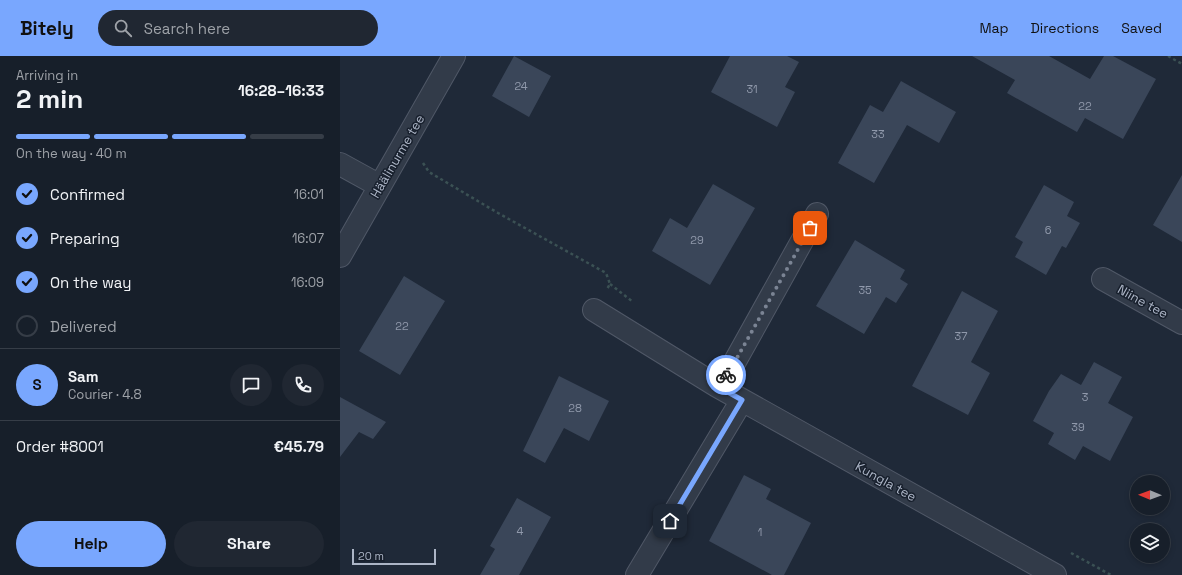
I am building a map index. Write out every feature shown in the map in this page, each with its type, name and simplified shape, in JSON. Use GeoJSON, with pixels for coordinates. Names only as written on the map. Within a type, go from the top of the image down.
{"type":"FeatureCollection","features":[{"type":"Feature","properties":{"kind":"street","name":"Häälinurme tee"},"geometry":{"type":"LineString","coordinates":[[340,256],[454,56]]}},
{"type":"Feature","properties":{"kind":"street"},"geometry":{"type":"LineString","coordinates":[[340,164],[380,186]]}},
{"type":"Feature","properties":{"kind":"street"},"geometry":{"type":"LineString","coordinates":[[717,386],[733,365],[818,214]]}},
{"type":"Feature","properties":{"kind":"street","name":"Niine tee"},"geometry":{"type":"LineString","coordinates":[[1103,279],[1182,323]]}},
{"type":"Feature","properties":{"kind":"street","name":"Kungla tee"},"geometry":{"type":"LineString","coordinates":[[594,310],[717,386],[1055,575]]}},
{"type":"Feature","properties":{"kind":"street"},"geometry":{"type":"LineString","coordinates":[[638,575],[742,400]]}},
{"type":"Feature","properties":{"kind":"path"},"geometry":{"type":"LineString","coordinates":[[1168,56],[1182,64]]}},
{"type":"Feature","properties":{"kind":"path"},"geometry":{"type":"LineString","coordinates":[[407,138],[429,172],[498,213],[606,273],[610,284],[594,310]]}},
{"type":"Feature","properties":{"kind":"building"},"geometry":{"type":"Polygon","coordinates":[[[514,56],[551,76],[529,117],[492,96],[514,56]]]}},
{"type":"Feature","properties":{"kind":"building"},"geometry":{"type":"Polygon","coordinates":[[[730,56],[787,56],[799,62],[785,87],[795,92],[777,127],[711,92],[730,56]]]}},
{"type":"Feature","properties":{"kind":"building"},"geometry":{"type":"Polygon","coordinates":[[[972,56],[1049,56],[1090,79],[1104,56],[1113,56],[1156,79],[1123,139],[1085,118],[1077,132],[1007,93],[1015,80],[972,56]]]}},
{"type":"Feature","properties":{"kind":"building"},"geometry":{"type":"Polygon","coordinates":[[[901,81],[956,112],[939,143],[907,125],[874,183],[838,163],[870,105],[883,112],[901,81]]]}},
{"type":"Feature","properties":{"kind":"building"},"geometry":{"type":"Polygon","coordinates":[[[1182,175],[1182,242],[1153,225],[1182,175]]]}},
{"type":"Feature","properties":{"kind":"building"},"geometry":{"type":"Polygon","coordinates":[[[713,184],[755,208],[710,285],[652,251],[670,218],[687,228],[713,184]]]}},
{"type":"Feature","properties":{"kind":"building"},"geometry":{"type":"Polygon","coordinates":[[[1044,185],[1074,202],[1067,216],[1080,223],[1066,248],[1062,246],[1046,275],[1015,257],[1023,242],[1015,237],[1044,185]]]}},
{"type":"Feature","properties":{"kind":"building"},"geometry":{"type":"Polygon","coordinates":[[[855,240],[905,270],[900,279],[908,284],[896,303],[886,297],[864,334],[816,306],[855,240]]]}},
{"type":"Feature","properties":{"kind":"building"},"geometry":{"type":"Polygon","coordinates":[[[404,276],[445,301],[400,375],[359,351],[404,276]]]}},
{"type":"Feature","properties":{"kind":"building"},"geometry":{"type":"Polygon","coordinates":[[[962,291],[998,311],[971,362],[990,373],[968,415],[912,386],[962,291]]]}},
{"type":"Feature","properties":{"kind":"building"},"geometry":{"type":"Polygon","coordinates":[[[1094,362],[1122,377],[1108,403],[1133,417],[1110,461],[1083,446],[1075,460],[1048,444],[1054,433],[1033,421],[1049,391],[1061,374],[1081,385],[1094,362]]]}},
{"type":"Feature","properties":{"kind":"building"},"geometry":{"type":"Polygon","coordinates":[[[559,376],[609,401],[589,441],[564,428],[545,463],[523,451],[559,376]]]}},
{"type":"Feature","properties":{"kind":"building"},"geometry":{"type":"Polygon","coordinates":[[[340,397],[386,422],[373,439],[359,432],[340,457],[340,397]]]}},
{"type":"Feature","properties":{"kind":"building"},"geometry":{"type":"Polygon","coordinates":[[[744,475],[771,489],[766,499],[811,523],[784,575],[772,575],[709,541],[744,475]]]}},
{"type":"Feature","properties":{"kind":"building"},"geometry":{"type":"Polygon","coordinates":[[[517,498],[551,517],[519,575],[480,575],[495,549],[490,546],[517,498]]]}},
{"type":"Feature","properties":{"kind":"way so far"},"geometry":{"type":"LineString","coordinates":[[726,375],[810,228]]}},
{"type":"Feature","properties":{"kind":"route"},"geometry":{"type":"LineString","coordinates":[[670,521],[742,400],[717,386],[726,375]]}}]}
